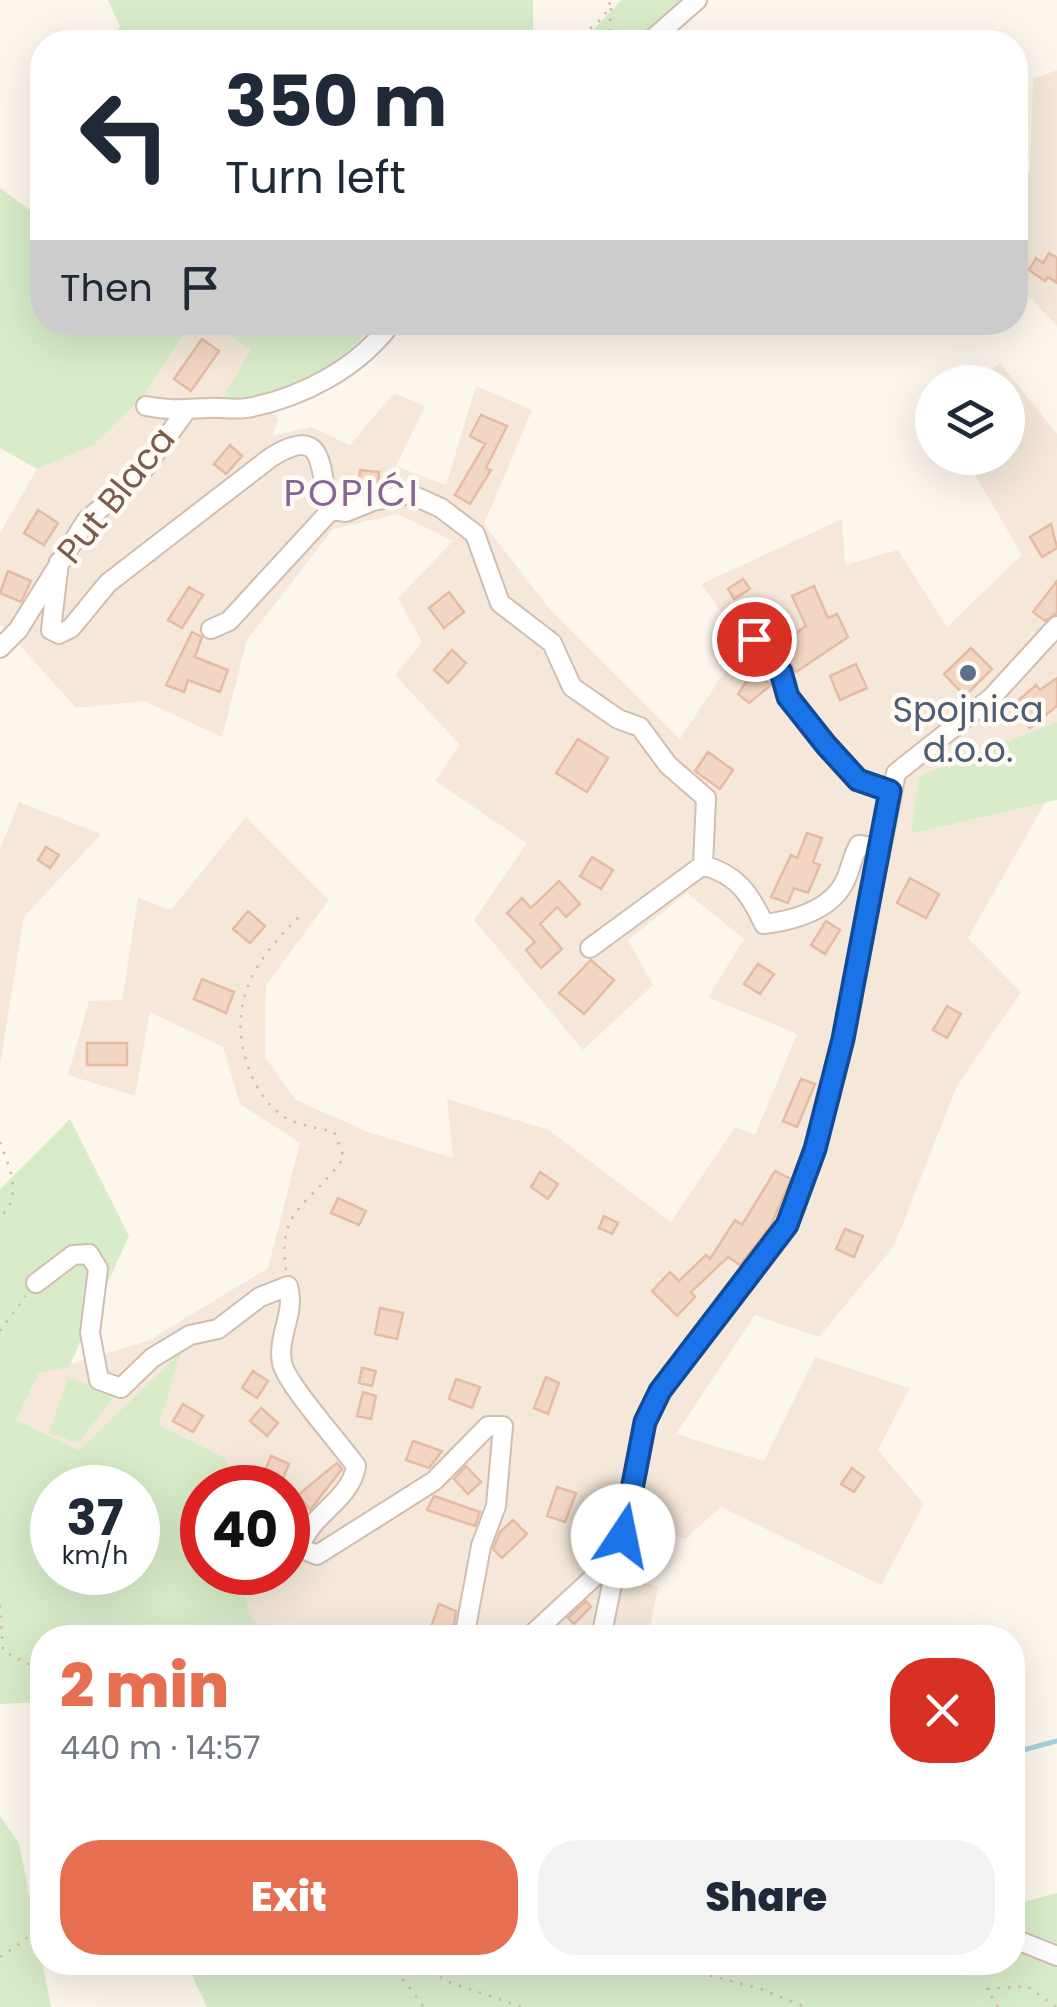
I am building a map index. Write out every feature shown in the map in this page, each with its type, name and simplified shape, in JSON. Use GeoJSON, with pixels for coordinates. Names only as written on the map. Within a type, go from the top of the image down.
{"type":"FeatureCollection","features":[{"type":"Feature","properties":{"kind":"street"},"geometry":{"type":"LineString","coordinates":[[663,30],[697,0]]}},
{"type":"Feature","properties":{"kind":"street"},"geometry":{"type":"LineString","coordinates":[[146,406],[186,412],[209,407],[242,409],[315,384],[382,335]]}},
{"type":"Feature","properties":{"kind":"street","name":"Put Blaca"},"geometry":{"type":"LineString","coordinates":[[0,648],[18,630],[86,522],[141,474],[186,412]]}},
{"type":"Feature","properties":{"kind":"street"},"geometry":{"type":"LineString","coordinates":[[59,562],[50,630],[59,634],[71,628],[108,582],[289,446],[308,448],[323,461],[331,510]]}},
{"type":"Feature","properties":{"kind":"street"},"geometry":{"type":"LineString","coordinates":[[331,510],[346,512],[373,501],[410,494],[441,508],[475,534],[500,603],[552,643],[572,687],[618,719],[640,727],[668,765],[706,798],[703,865]]}},
{"type":"Feature","properties":{"kind":"street"},"geometry":{"type":"LineString","coordinates":[[211,628],[229,621],[331,510]]}},
{"type":"Feature","properties":{"kind":"street"},"geometry":{"type":"LineString","coordinates":[[603,1625],[645,1422],[660,1391],[787,1225],[810,1164],[843,1039],[896,772],[992,697],[1057,626]]}},
{"type":"Feature","properties":{"kind":"street"},"geometry":{"type":"LineString","coordinates":[[754,639],[781,672],[788,697],[826,745],[858,780],[890,791]]}},
{"type":"Feature","properties":{"kind":"street"},"geometry":{"type":"LineString","coordinates":[[703,865],[730,873],[751,896],[764,924],[796,921],[842,888],[849,861],[859,845],[879,848]]}},
{"type":"Feature","properties":{"kind":"street"},"geometry":{"type":"LineString","coordinates":[[590,948],[703,865]]}},
{"type":"Feature","properties":{"kind":"street"},"geometry":{"type":"LineString","coordinates":[[36,1283],[74,1256],[89,1254],[98,1269],[90,1334],[99,1380],[121,1388],[152,1358],[190,1334],[218,1329],[260,1297],[288,1286],[293,1304],[282,1341],[282,1366],[356,1466],[353,1485],[305,1529],[300,1548],[317,1555],[434,1481],[488,1426],[503,1426],[496,1506],[481,1546],[466,1625]]}},
{"type":"Feature","properties":{"kind":"street"},"geometry":{"type":"LineString","coordinates":[[542,1625],[619,1554]]}},
{"type":"Feature","properties":{"kind":"street"},"geometry":{"type":"LineString","coordinates":[[1025,1943],[1057,1956]]}},
{"type":"Feature","properties":{"kind":"path"},"geometry":{"type":"LineString","coordinates":[[588,30],[604,17],[611,1]]}},
{"type":"Feature","properties":{"kind":"path"},"geometry":{"type":"LineString","coordinates":[[610,30],[611,1]]}},
{"type":"Feature","properties":{"kind":"path"},"geometry":{"type":"LineString","coordinates":[[288,1286],[282,1244],[295,1209],[326,1185],[344,1157],[334,1132],[284,1118],[253,1083],[238,1033],[245,988],[267,947],[303,913]]}},
{"type":"Feature","properties":{"kind":"path"},"geometry":{"type":"LineString","coordinates":[[0,1142],[15,1182],[7,1211],[0,1217]]}},
{"type":"Feature","properties":{"kind":"path"},"geometry":{"type":"LineString","coordinates":[[0,1331],[36,1283]]}},
{"type":"Feature","properties":{"kind":"path"},"geometry":{"type":"LineString","coordinates":[[0,1605],[3,1651],[30,1665]]}},
{"type":"Feature","properties":{"kind":"path"},"geometry":{"type":"LineString","coordinates":[[0,1958],[30,1934]]}},
{"type":"Feature","properties":{"kind":"path"},"geometry":{"type":"LineString","coordinates":[[400,1975],[424,2007]]}},
{"type":"Feature","properties":{"kind":"path"},"geometry":{"type":"LineString","coordinates":[[436,1975],[522,2007]]}},
{"type":"Feature","properties":{"kind":"path"},"geometry":{"type":"LineString","coordinates":[[709,1975],[761,1989],[806,2007]]}},
{"type":"Feature","properties":{"kind":"path"},"geometry":{"type":"LineString","coordinates":[[998,2007],[987,1990],[1026,1986],[1056,2007]]}},
{"type":"Feature","properties":{"kind":"shaded area"},"geometry":{"type":"Polygon","coordinates":[[[1057,70],[1057,326],[1028,296],[1033,79],[1057,70]]]}},
{"type":"Feature","properties":{"kind":"shaded area"},"geometry":{"type":"Polygon","coordinates":[[[183,335],[229,335],[251,350],[249,400],[279,418],[272,436],[311,427],[350,445],[394,393],[425,406],[396,466],[446,485],[476,386],[532,410],[484,524],[548,607],[680,739],[744,643],[701,584],[842,519],[845,565],[898,550],[947,627],[1022,555],[975,475],[1025,475],[1025,394],[1057,434],[1057,722],[920,776],[912,834],[1045,803],[968,938],[1021,992],[957,1086],[894,1246],[819,1337],[755,1315],[676,1434],[764,1461],[815,1357],[910,1388],[878,1450],[924,1504],[881,1585],[721,1507],[685,1539],[650,1526],[643,1582],[658,1587],[650,1625],[258,1625],[249,1614],[246,1595],[310,1595],[310,1465],[227,1465],[226,1458],[159,1425],[179,1354],[79,1450],[16,1420],[39,1373],[148,1341],[268,1268],[300,1143],[240,1104],[223,1047],[150,1012],[135,1096],[68,1075],[89,1001],[122,1000],[138,898],[171,910],[246,817],[329,900],[266,985],[265,1057],[296,1100],[368,1132],[453,1158],[447,1099],[549,1130],[671,1222],[735,1127],[755,1135],[797,1034],[708,997],[744,939],[687,893],[628,940],[653,985],[583,1050],[474,920],[527,843],[435,781],[460,745],[395,675],[422,642],[398,598],[453,541],[398,514],[333,529],[247,640],[222,737],[144,701],[76,708],[0,623],[0,533],[37,469],[94,445],[143,397],[183,335]]]}},
{"type":"Feature","properties":{"kind":"shaded area"},"geometry":{"type":"Polygon","coordinates":[[[19,802],[101,834],[24,917],[0,1065],[0,849],[19,802]]]}},
{"type":"Feature","properties":{"kind":"green space"},"geometry":{"type":"Polygon","coordinates":[[[108,0],[533,0],[533,30],[118,30],[108,0]]]}},
{"type":"Feature","properties":{"kind":"green space"},"geometry":{"type":"Polygon","coordinates":[[[621,0],[687,0],[654,30],[593,30],[621,0]]]}},
{"type":"Feature","properties":{"kind":"green space"},"geometry":{"type":"Polygon","coordinates":[[[0,188],[30,210],[30,335],[183,335],[143,397],[94,445],[37,469],[0,448],[0,188]]]}},
{"type":"Feature","properties":{"kind":"green space"},"geometry":{"type":"Polygon","coordinates":[[[229,335],[366,335],[307,378],[265,394],[222,399],[251,350],[229,335]]]}},
{"type":"Feature","properties":{"kind":"green space"},"geometry":{"type":"Polygon","coordinates":[[[1057,722],[1057,800],[911,834],[919,776],[1057,722]]]}},
{"type":"Feature","properties":{"kind":"green space"},"geometry":{"type":"Polygon","coordinates":[[[70,1119],[129,1236],[69,1367],[39,1373],[16,1420],[79,1450],[181,1352],[159,1425],[226,1458],[227,1465],[180,1465],[180,1595],[246,1595],[249,1614],[258,1625],[30,1625],[30,1703],[0,1704],[0,1189],[70,1119]]]}},
{"type":"Feature","properties":{"kind":"green space"},"geometry":{"type":"Polygon","coordinates":[[[68,1378],[116,1395],[78,1443],[49,1433],[68,1378]]]}},
{"type":"Feature","properties":{"kind":"green space"},"geometry":{"type":"Polygon","coordinates":[[[0,1816],[19,1843],[30,1899],[30,1975],[45,1975],[51,2007],[0,2007],[0,1816]]]}},
{"type":"Feature","properties":{"kind":"green space"},"geometry":{"type":"Polygon","coordinates":[[[1057,1893],[1057,1952],[1025,1937],[1025,1902],[1057,1893]]]}},
{"type":"Feature","properties":{"kind":"green space"},"geometry":{"type":"Polygon","coordinates":[[[1025,1951],[1057,1965],[1057,2007],[207,2007],[192,1975],[1025,1975],[1025,1951]]]}},
{"type":"Feature","properties":{"kind":"building"},"geometry":{"type":"Polygon","coordinates":[[[1049,253],[1057,258],[1057,283],[1048,277],[1045,281],[1029,270],[1036,258],[1043,263],[1049,253]]]}},
{"type":"Feature","properties":{"kind":"building"},"geometry":{"type":"Polygon","coordinates":[[[202,339],[219,351],[191,391],[174,379],[202,339]]]}},
{"type":"Feature","properties":{"kind":"building"},"geometry":{"type":"Polygon","coordinates":[[[481,415],[507,426],[486,468],[491,470],[470,504],[455,495],[485,444],[470,436],[481,415]]]}},
{"type":"Feature","properties":{"kind":"building"},"geometry":{"type":"Polygon","coordinates":[[[230,445],[242,456],[226,474],[214,464],[230,445]]]}},
{"type":"Feature","properties":{"kind":"building"},"geometry":{"type":"Polygon","coordinates":[[[360,470],[379,472],[378,487],[358,494],[360,470]]]}},
{"type":"Feature","properties":{"kind":"building"},"geometry":{"type":"Polygon","coordinates":[[[38,510],[58,523],[44,545],[24,533],[38,510]]]}},
{"type":"Feature","properties":{"kind":"building"},"geometry":{"type":"Polygon","coordinates":[[[1051,524],[1057,548],[1042,557],[1030,537],[1051,524]]]}},
{"type":"Feature","properties":{"kind":"building"},"geometry":{"type":"Polygon","coordinates":[[[8,571],[31,581],[21,602],[0,593],[8,571]]]}},
{"type":"Feature","properties":{"kind":"building"},"geometry":{"type":"Polygon","coordinates":[[[743,579],[750,589],[734,599],[728,589],[743,579]]]}},
{"type":"Feature","properties":{"kind":"building"},"geometry":{"type":"Polygon","coordinates":[[[1057,581],[1057,613],[1045,621],[1033,612],[1057,581]]]}},
{"type":"Feature","properties":{"kind":"building"},"geometry":{"type":"Polygon","coordinates":[[[814,586],[828,618],[837,614],[848,637],[796,672],[779,645],[806,626],[792,596],[814,586]]]}},
{"type":"Feature","properties":{"kind":"building"},"geometry":{"type":"Polygon","coordinates":[[[189,587],[203,595],[182,628],[168,620],[189,587]]]}},
{"type":"Feature","properties":{"kind":"building"},"geometry":{"type":"Polygon","coordinates":[[[449,592],[464,612],[444,628],[429,608],[449,592]]]}},
{"type":"Feature","properties":{"kind":"building"},"geometry":{"type":"Polygon","coordinates":[[[192,632],[202,637],[195,657],[228,670],[220,692],[188,680],[184,692],[166,685],[192,632]]]}},
{"type":"Feature","properties":{"kind":"building"},"geometry":{"type":"Polygon","coordinates":[[[971,648],[992,669],[965,696],[944,674],[971,648]]]}},
{"type":"Feature","properties":{"kind":"building"},"geometry":{"type":"Polygon","coordinates":[[[452,650],[466,663],[448,683],[434,670],[452,650]]]}},
{"type":"Feature","properties":{"kind":"building"},"geometry":{"type":"Polygon","coordinates":[[[856,664],[867,688],[840,700],[830,676],[856,664]]]}},
{"type":"Feature","properties":{"kind":"building"},"geometry":{"type":"Polygon","coordinates":[[[753,672],[771,685],[749,703],[738,694],[753,672]]]}},
{"type":"Feature","properties":{"kind":"building"},"geometry":{"type":"Polygon","coordinates":[[[1057,678],[1057,706],[1030,728],[1012,706],[1036,685],[1040,690],[1057,678]]]}},
{"type":"Feature","properties":{"kind":"building"},"geometry":{"type":"Polygon","coordinates":[[[578,739],[608,758],[587,792],[556,773],[578,739]]]}},
{"type":"Feature","properties":{"kind":"building"},"geometry":{"type":"Polygon","coordinates":[[[708,752],[733,770],[720,789],[695,771],[708,752]]]}},
{"type":"Feature","properties":{"kind":"building"},"geometry":{"type":"Polygon","coordinates":[[[807,833],[822,838],[813,862],[820,865],[808,893],[794,888],[788,903],[771,897],[791,855],[797,858],[807,833]]]}},
{"type":"Feature","properties":{"kind":"building"},"geometry":{"type":"Polygon","coordinates":[[[46,847],[59,855],[50,868],[38,860],[46,847]]]}},
{"type":"Feature","properties":{"kind":"building"},"geometry":{"type":"Polygon","coordinates":[[[592,857],[613,870],[601,889],[580,876],[592,857]]]}},
{"type":"Feature","properties":{"kind":"building"},"geometry":{"type":"Polygon","coordinates":[[[910,878],[939,894],[926,918],[897,903],[910,878]]]}},
{"type":"Feature","properties":{"kind":"building"},"geometry":{"type":"Polygon","coordinates":[[[559,881],[580,904],[566,917],[557,907],[540,924],[562,949],[541,968],[526,950],[535,942],[507,913],[522,898],[531,908],[559,881]]]}},
{"type":"Feature","properties":{"kind":"building"},"geometry":{"type":"Polygon","coordinates":[[[248,911],[265,926],[250,943],[233,929],[248,911]]]}},
{"type":"Feature","properties":{"kind":"building"},"geometry":{"type":"Polygon","coordinates":[[[826,921],[840,930],[825,954],[811,945],[826,921]]]}},
{"type":"Feature","properties":{"kind":"building"},"geometry":{"type":"Polygon","coordinates":[[[591,960],[614,980],[584,1014],[559,993],[591,960]]]}},
{"type":"Feature","properties":{"kind":"building"},"geometry":{"type":"Polygon","coordinates":[[[758,964],[774,974],[760,994],[744,984],[758,964]]]}},
{"type":"Feature","properties":{"kind":"building"},"geometry":{"type":"Polygon","coordinates":[[[202,979],[234,992],[226,1013],[194,999],[202,979]]]}},
{"type":"Feature","properties":{"kind":"building"},"geometry":{"type":"Polygon","coordinates":[[[947,1006],[961,1014],[947,1038],[933,1030],[947,1006]]]}},
{"type":"Feature","properties":{"kind":"building"},"geometry":{"type":"Polygon","coordinates":[[[87,1043],[127,1043],[127,1065],[87,1065],[87,1043]]]}},
{"type":"Feature","properties":{"kind":"building"},"geometry":{"type":"Polygon","coordinates":[[[801,1079],[815,1084],[797,1127],[783,1121],[801,1079]]]}},
{"type":"Feature","properties":{"kind":"building"},"geometry":{"type":"Polygon","coordinates":[[[775,1171],[791,1179],[770,1227],[740,1265],[728,1257],[691,1292],[695,1297],[677,1316],[652,1291],[670,1272],[679,1281],[706,1255],[710,1259],[735,1220],[742,1225],[775,1171]]]}},
{"type":"Feature","properties":{"kind":"building"},"geometry":{"type":"Polygon","coordinates":[[[540,1172],[558,1184],[548,1199],[531,1187],[540,1172]]]}},
{"type":"Feature","properties":{"kind":"building"},"geometry":{"type":"Polygon","coordinates":[[[338,1198],[366,1211],[359,1225],[331,1213],[338,1198]]]}},
{"type":"Feature","properties":{"kind":"building"},"geometry":{"type":"Polygon","coordinates":[[[604,1216],[618,1223],[612,1234],[599,1228],[604,1216]]]}},
{"type":"Feature","properties":{"kind":"building"},"geometry":{"type":"Polygon","coordinates":[[[845,1229],[863,1236],[854,1257],[836,1249],[845,1229]]]}},
{"type":"Feature","properties":{"kind":"building"},"geometry":{"type":"Polygon","coordinates":[[[380,1308],[403,1313],[397,1339],[375,1334],[380,1308]]]}},
{"type":"Feature","properties":{"kind":"building"},"geometry":{"type":"Polygon","coordinates":[[[362,1368],[376,1371],[372,1386],[359,1383],[362,1368]]]}},
{"type":"Feature","properties":{"kind":"building"},"geometry":{"type":"Polygon","coordinates":[[[253,1371],[268,1381],[257,1398],[242,1388],[253,1371]]]}},
{"type":"Feature","properties":{"kind":"building"},"geometry":{"type":"Polygon","coordinates":[[[546,1377],[559,1383],[548,1414],[534,1408],[546,1377]]]}},
{"type":"Feature","properties":{"kind":"building"},"geometry":{"type":"Polygon","coordinates":[[[456,1379],[480,1387],[472,1408],[449,1399],[456,1379]]]}},
{"type":"Feature","properties":{"kind":"building"},"geometry":{"type":"Polygon","coordinates":[[[363,1392],[376,1396],[371,1419],[357,1416],[363,1392]]]}},
{"type":"Feature","properties":{"kind":"building"},"geometry":{"type":"Polygon","coordinates":[[[183,1404],[203,1416],[193,1432],[173,1421],[183,1404]]]}},
{"type":"Feature","properties":{"kind":"building"},"geometry":{"type":"Polygon","coordinates":[[[261,1408],[278,1423],[267,1436],[250,1421],[261,1408]]]}},
{"type":"Feature","properties":{"kind":"building"},"geometry":{"type":"Polygon","coordinates":[[[413,1441],[442,1451],[429,1468],[406,1460],[413,1441]]]}},
{"type":"Feature","properties":{"kind":"building"},"geometry":{"type":"Polygon","coordinates":[[[271,1456],[289,1464],[289,1465],[267,1465],[271,1456]]]}},
{"type":"Feature","properties":{"kind":"building"},"geometry":{"type":"Polygon","coordinates":[[[337,1463],[342,1469],[310,1510],[310,1485],[337,1463]]]}},
{"type":"Feature","properties":{"kind":"building"},"geometry":{"type":"Polygon","coordinates":[[[466,1466],[481,1482],[468,1494],[454,1479],[466,1466]]]}},
{"type":"Feature","properties":{"kind":"building"},"geometry":{"type":"Polygon","coordinates":[[[852,1468],[864,1477],[854,1492],[841,1484],[852,1468]]]}},
{"type":"Feature","properties":{"kind":"building"},"geometry":{"type":"Polygon","coordinates":[[[557,1487],[576,1493],[565,1522],[547,1516],[557,1487]]]}},
{"type":"Feature","properties":{"kind":"building"},"geometry":{"type":"Polygon","coordinates":[[[434,1496],[480,1512],[475,1526],[427,1510],[434,1496]]]}},
{"type":"Feature","properties":{"kind":"building"},"geometry":{"type":"Polygon","coordinates":[[[513,1520],[527,1534],[502,1558],[493,1549],[500,1532],[513,1520]]]}},
{"type":"Feature","properties":{"kind":"building"},"geometry":{"type":"Polygon","coordinates":[[[586,1601],[591,1607],[574,1624],[568,1618],[586,1601]]]}},
{"type":"Feature","properties":{"kind":"building"},"geometry":{"type":"Polygon","coordinates":[[[439,1604],[456,1611],[454,1625],[432,1625],[439,1604]]]}},
{"type":"Feature","properties":{"kind":"waterway"},"geometry":{"type":"LineString","coordinates":[[1025,1750],[1057,1741]]}},
{"type":"Feature","properties":{"kind":"place","name":"Spojnica d.o.o."},"geometry":{"type":"Point","coordinates":[968,673]}},
{"type":"Feature","properties":{"kind":"district","name":"POPIĆI"},"geometry":{"type":"Point","coordinates":[352,493]}},
{"type":"Feature","properties":{"kind":"route"},"geometry":{"type":"LineString","coordinates":[[623,1536],[645,1422],[660,1391],[787,1225],[815,1149],[843,1039],[890,791],[858,780],[826,745],[788,697],[781,672],[754,639]]}}]}
